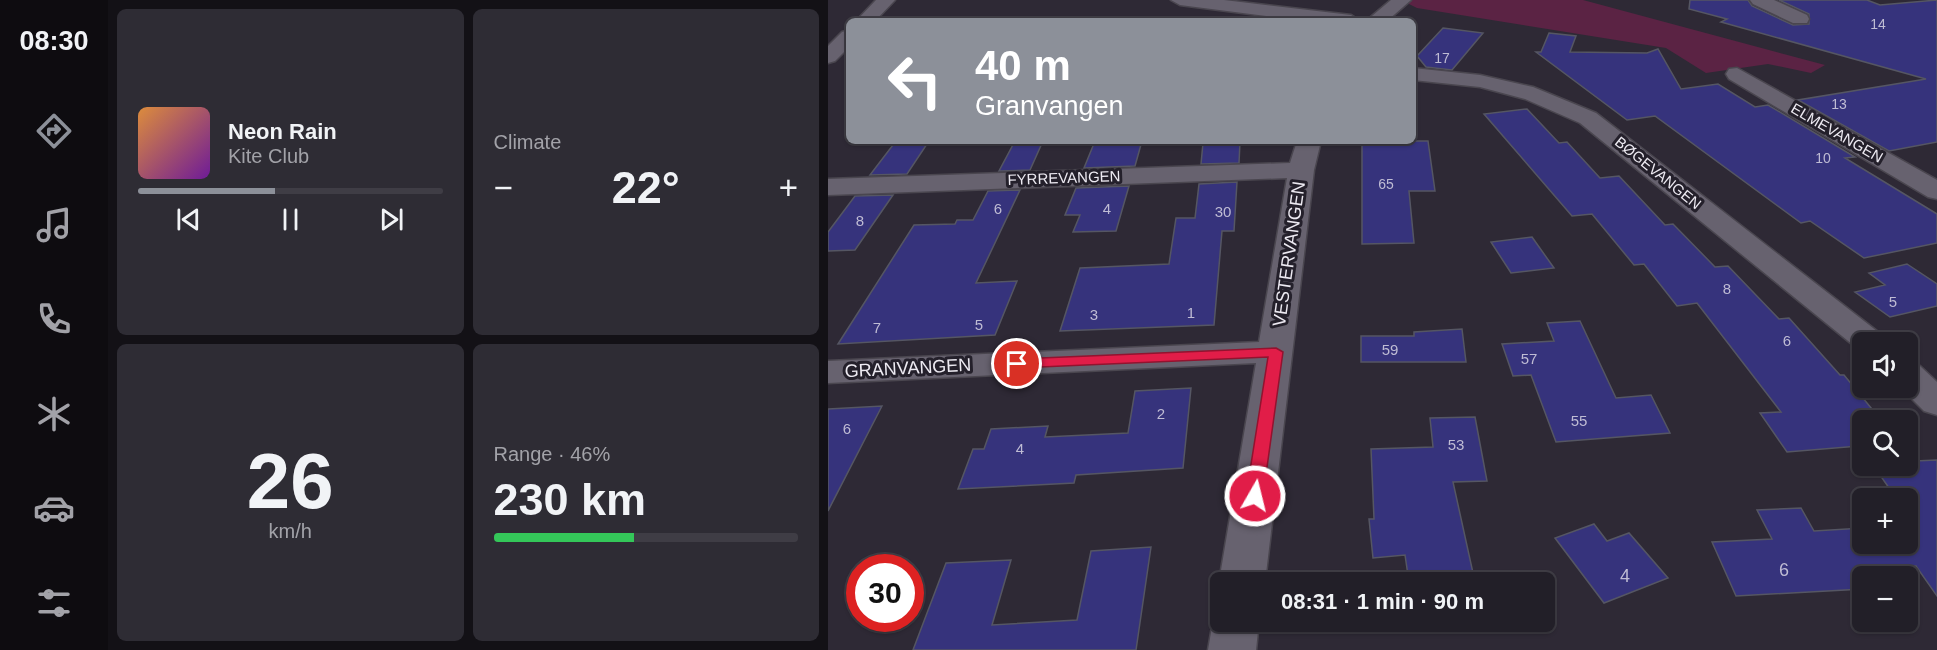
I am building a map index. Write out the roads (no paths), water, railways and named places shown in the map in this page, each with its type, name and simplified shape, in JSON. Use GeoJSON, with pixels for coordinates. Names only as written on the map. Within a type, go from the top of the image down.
{"type":"FeatureCollection","features":[{"type":"Feature","properties":{"kind":"street"},"geometry":{"type":"LineString","coordinates":[[868,18],[886,0]]}},
{"type":"Feature","properties":{"kind":"street"},"geometry":{"type":"LineString","coordinates":[[1379,18],[1402,0]]}},
{"type":"Feature","properties":{"kind":"street"},"geometry":{"type":"LineString","coordinates":[[1759,0],[1800,19]]}},
{"type":"Feature","properties":{"kind":"street"},"geometry":{"type":"LineString","coordinates":[[1180,8],[1203,3],[1326,18]]}},
{"type":"Feature","properties":{"kind":"street"},"geometry":{"type":"LineString","coordinates":[[828,57],[846,39]]}},
{"type":"Feature","properties":{"kind":"street","name":"BØGEVANGEN"},"geometry":{"type":"LineString","coordinates":[[1416,74],[1480,81],[1533,94],[1588,118],[1857,332]]}},
{"type":"Feature","properties":{"kind":"street","name":"ELMEVANGEN"},"geometry":{"type":"LineString","coordinates":[[1736,74],[1937,191]]}},
{"type":"Feature","properties":{"kind":"street","name":"FYRREVANGEN"},"geometry":{"type":"LineString","coordinates":[[828,187],[1305,156]]}},
{"type":"Feature","properties":{"kind":"street","name":"VESTERVANGEN"},"geometry":{"type":"LineString","coordinates":[[1243,572],[1305,156]]}},
{"type":"Feature","properties":{"kind":"street","name":"GRANVANGEN"},"geometry":{"type":"LineString","coordinates":[[828,372],[1276,352]]}},
{"type":"Feature","properties":{"kind":"street"},"geometry":{"type":"LineString","coordinates":[[1918,384],[1937,403]]}},
{"type":"Feature","properties":{"kind":"street"},"geometry":{"type":"LineString","coordinates":[[1232,650],[1234,632]]}}]}
